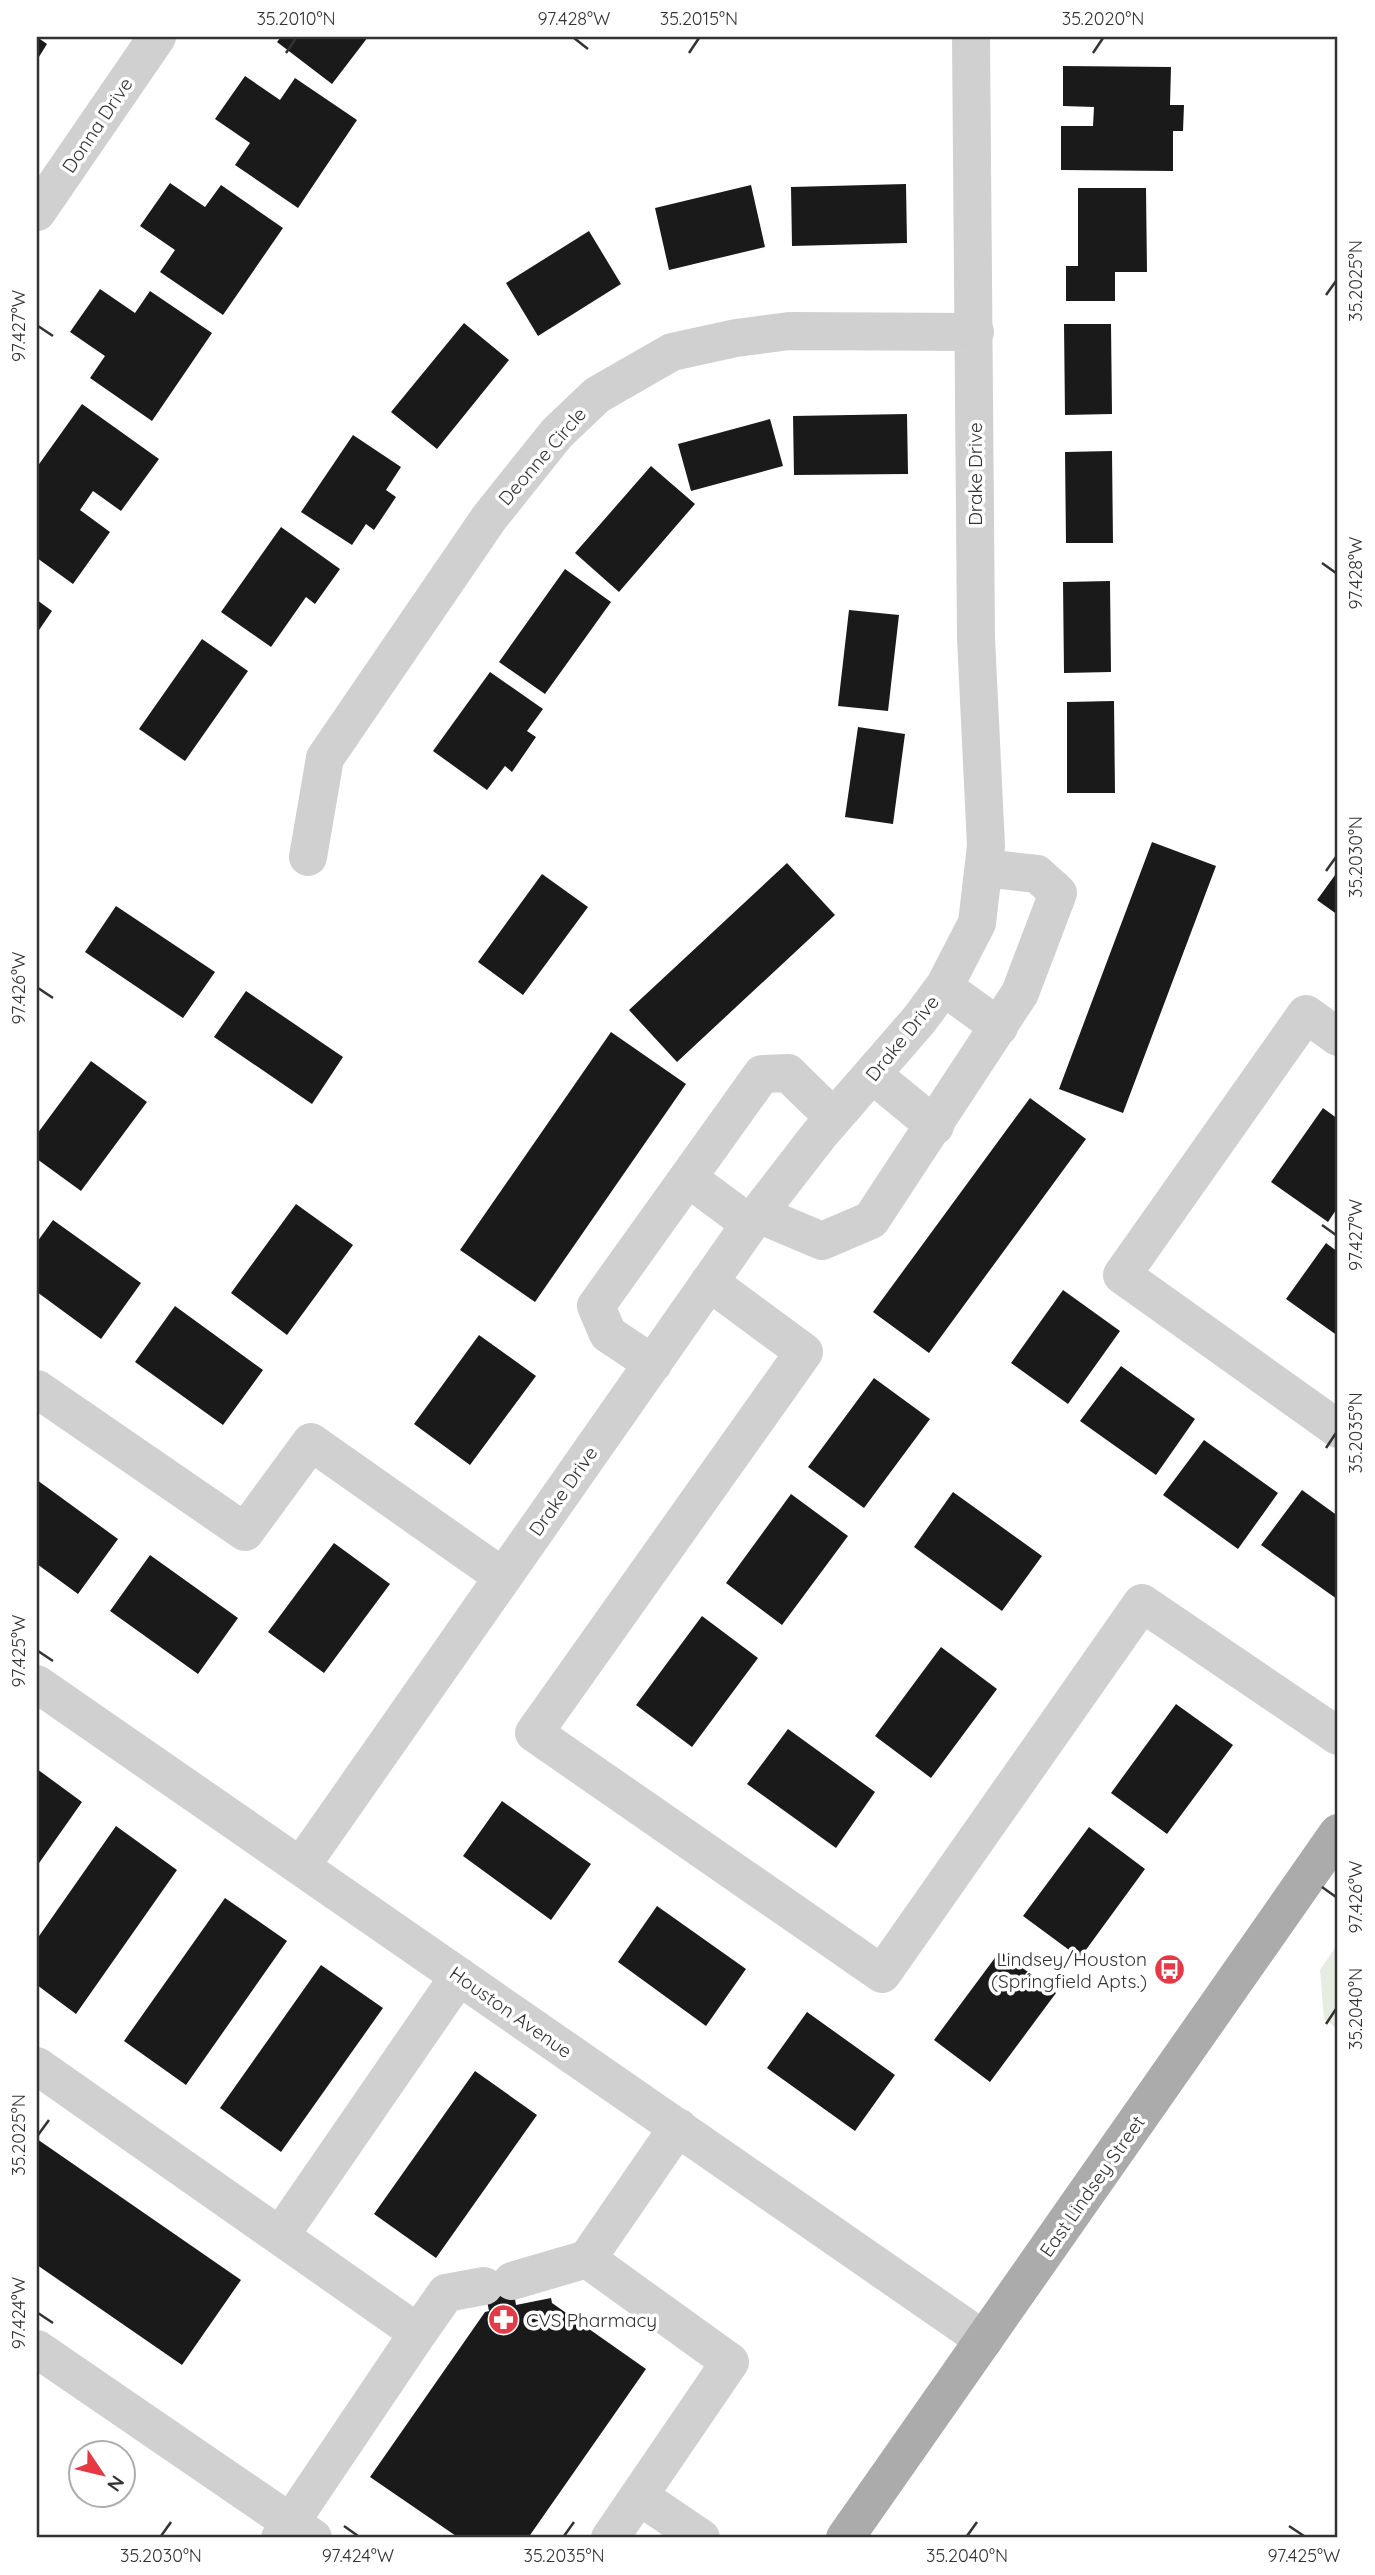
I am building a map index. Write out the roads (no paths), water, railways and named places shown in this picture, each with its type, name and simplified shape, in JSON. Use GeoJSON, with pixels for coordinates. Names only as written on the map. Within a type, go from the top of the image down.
{"type":"FeatureCollection","features":[{"type":"Feature","properties":{"kind":"main road","name":"East Lindsey Street"},"geometry":{"type":"LineString","coordinates":[[845,2538],[1338,1833]]}},
{"type":"Feature","properties":{"kind":"street","name":"Donna Drive"},"geometry":{"type":"LineString","coordinates":[[37,212],[157,37]]}},
{"type":"Feature","properties":{"kind":"street","name":"Drake Drive"},"geometry":{"type":"LineString","coordinates":[[300,1866],[754,1219],[834,1118],[873,1075],[944,987],[977,923],[986,846],[976,638],[971,37]]}},
{"type":"Feature","properties":{"kind":"street","name":"Deonne Circle"},"geometry":{"type":"LineString","coordinates":[[308,857],[326,758],[489,518],[557,433],[597,394],[672,352],[736,338],[789,331],[975,332]]}},
{"type":"Feature","properties":{"kind":"street"},"geometry":{"type":"LineString","coordinates":[[688,1178],[754,1219],[822,1241],[871,1220],[1020,993],[1058,893],[1037,874],[984,868]]}},
{"type":"Feature","properties":{"kind":"street"},"geometry":{"type":"LineString","coordinates":[[944,987],[999,1027]]}},
{"type":"Feature","properties":{"kind":"street"},"geometry":{"type":"LineString","coordinates":[[1338,1037],[1306,1014],[1122,1275],[1338,1429]]}},
{"type":"Feature","properties":{"kind":"street"},"geometry":{"type":"LineString","coordinates":[[653,1364],[608,1334],[596,1306],[762,1074],[788,1073],[834,1118]]}},
{"type":"Feature","properties":{"kind":"street"},"geometry":{"type":"LineString","coordinates":[[873,1075],[935,1126]]}},
{"type":"Feature","properties":{"kind":"street"},"geometry":{"type":"LineString","coordinates":[[709,1282],[804,1352],[534,1733],[882,1974],[1142,1603],[1338,1736]]}},
{"type":"Feature","properties":{"kind":"street"},"geometry":{"type":"LineString","coordinates":[[37,1389],[245,1532],[311,1442],[503,1577]]}},
{"type":"Feature","properties":{"kind":"street","name":"Houston Avenue"},"geometry":{"type":"LineString","coordinates":[[37,1684],[984,2340]]}},
{"type":"Feature","properties":{"kind":"street"},"geometry":{"type":"LineString","coordinates":[[280,2236],[459,1976]]}},
{"type":"Feature","properties":{"kind":"street"},"geometry":{"type":"LineString","coordinates":[[37,2066],[418,2333]]}},
{"type":"Feature","properties":{"kind":"street"},"geometry":{"type":"LineString","coordinates":[[37,2349],[294,2533],[418,2333],[446,2293],[498,2284],[587,2259],[678,2127]]}},
{"type":"Feature","properties":{"kind":"street"},"geometry":{"type":"LineString","coordinates":[[587,2259],[730,2362],[610,2538]]}},
{"type":"Feature","properties":{"kind":"street"},"geometry":{"type":"LineString","coordinates":[[639,2496],[701,2538]]}},
{"type":"Feature","properties":{"kind":"place","name":"Lindsey/Houston (Springfield Apts.)"},"geometry":{"type":"Point","coordinates":[1170,1970]}},
{"type":"Feature","properties":{"kind":"place","name":"CVS Pharmacy"},"geometry":{"type":"Point","coordinates":[503,2320]}}]}
